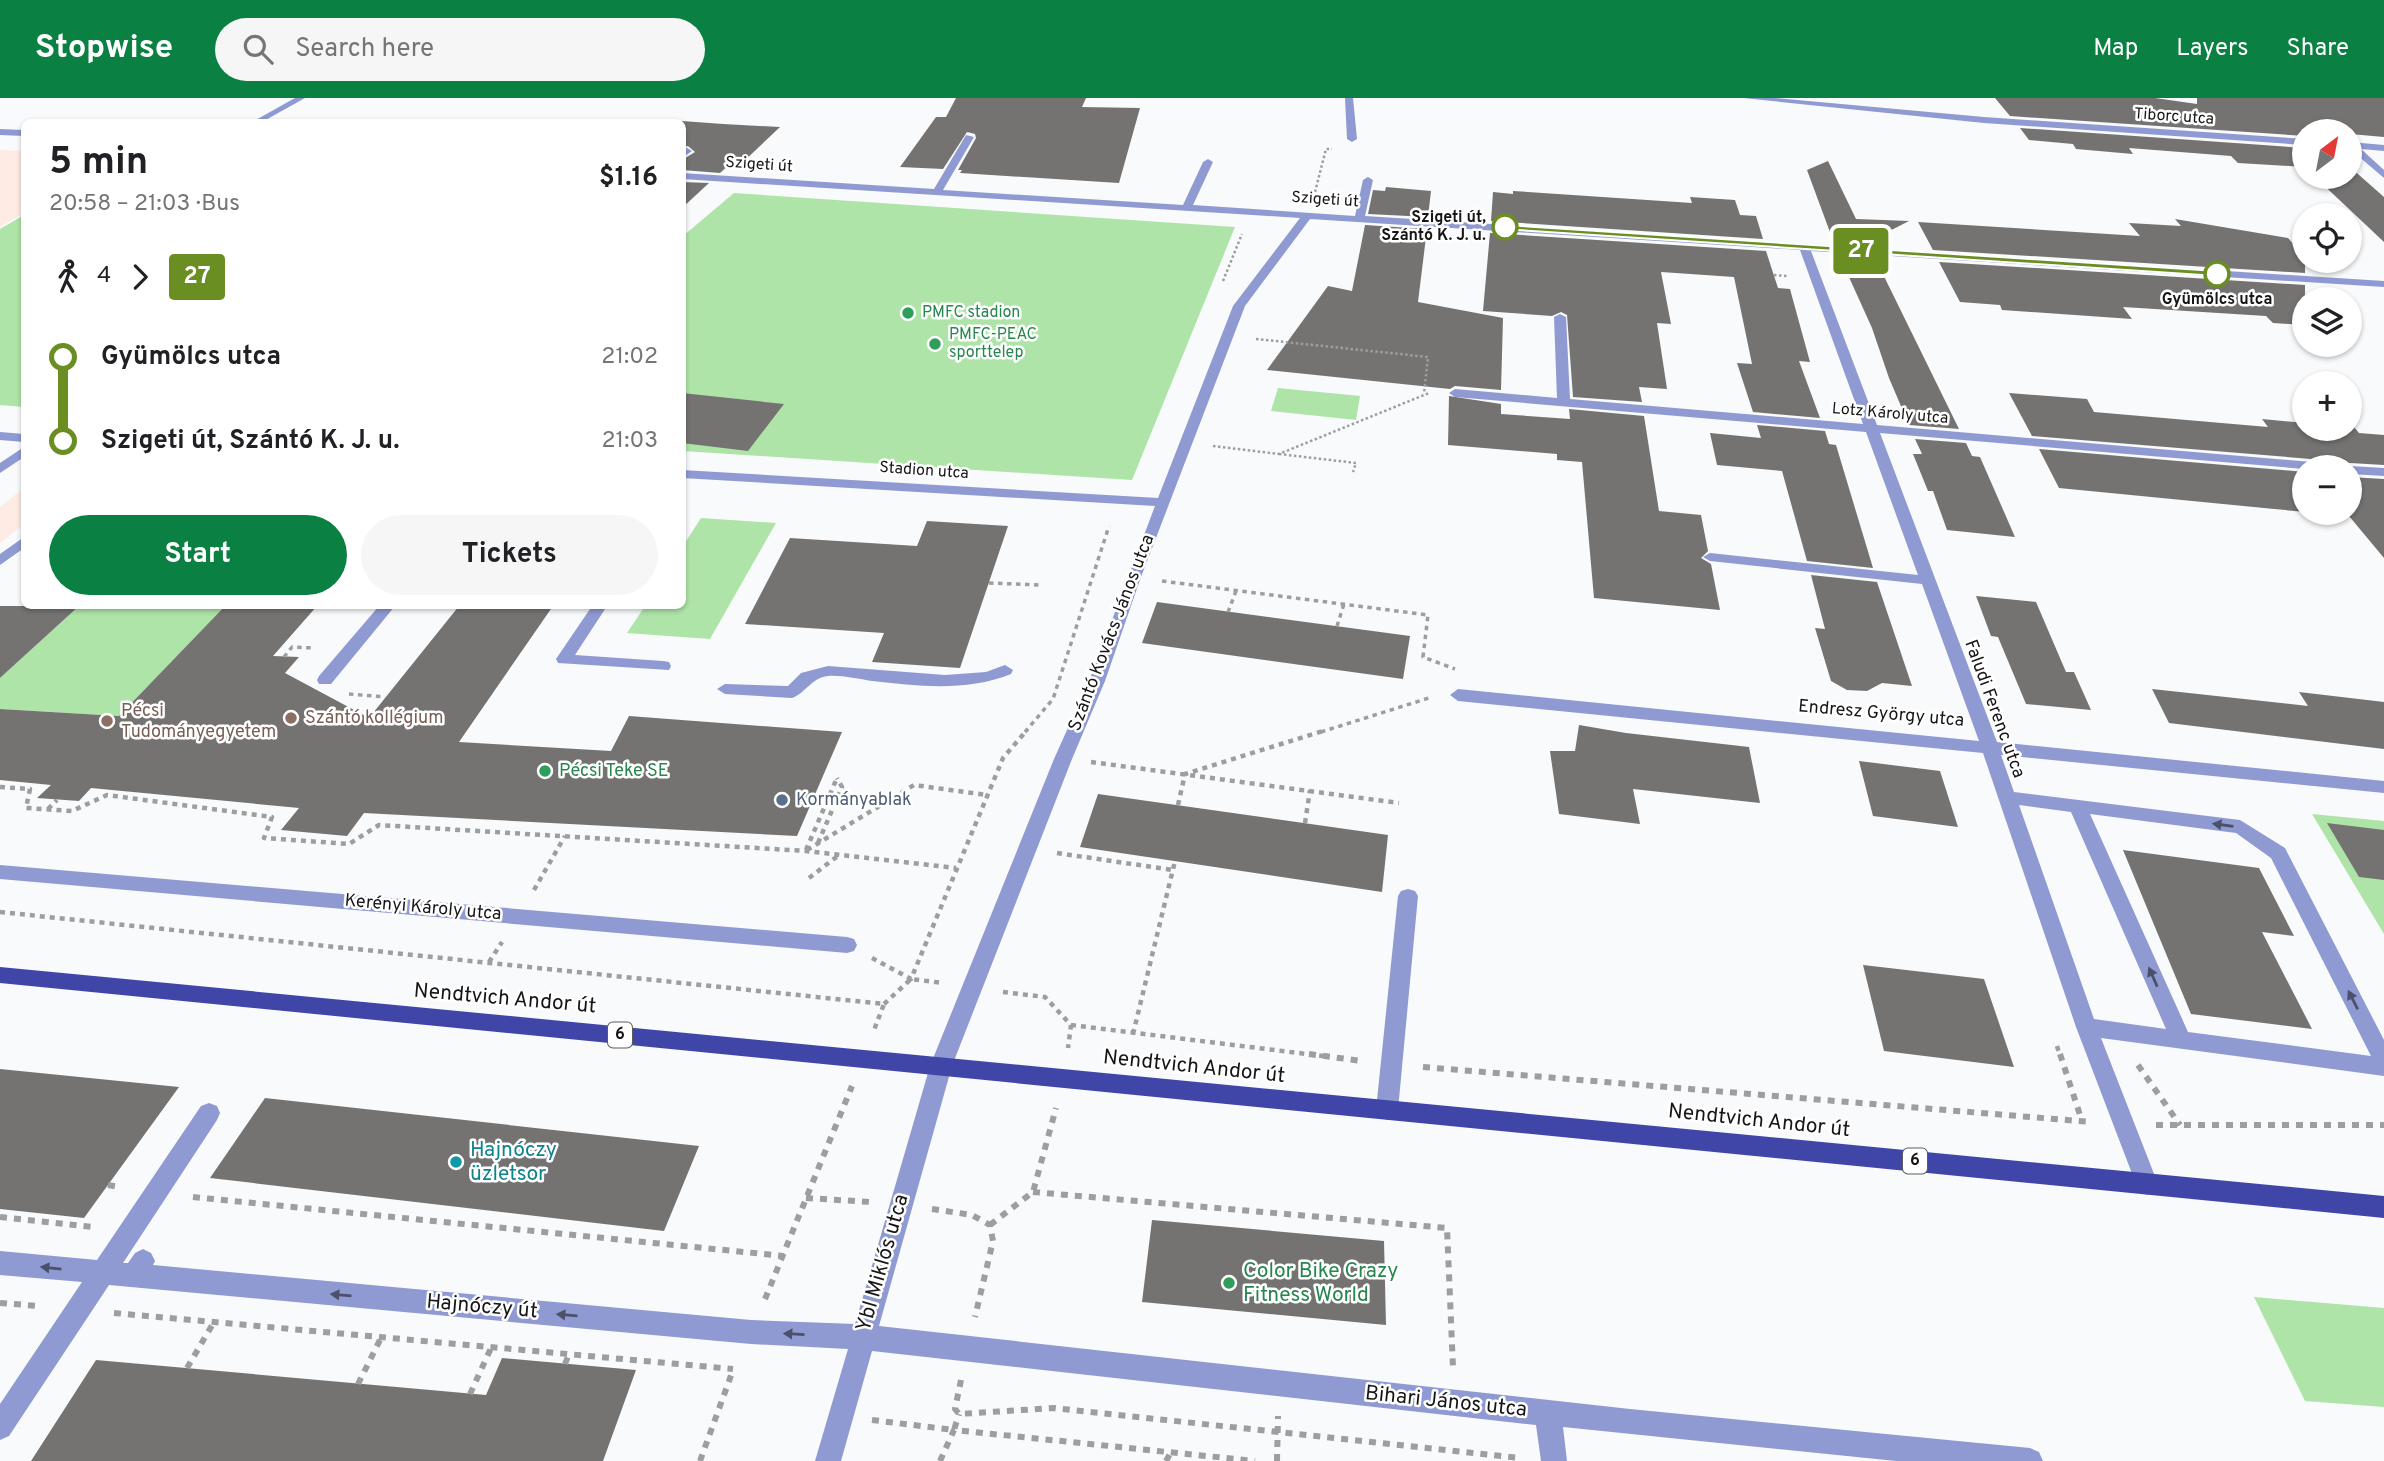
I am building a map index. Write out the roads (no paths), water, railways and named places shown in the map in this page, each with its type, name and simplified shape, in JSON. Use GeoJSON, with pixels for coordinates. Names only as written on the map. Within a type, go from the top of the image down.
{"type":"FeatureCollection","features":[{"type":"Feature","properties":{"kind":"main road","name":"Nendtvich Andor út"},"geometry":{"type":"LineString","coordinates":[[0,975],[2384,1207]]}},
{"type":"Feature","properties":{"kind":"street"},"geometry":{"type":"LineString","coordinates":[[262,119],[301,98]]}},
{"type":"Feature","properties":{"kind":"street"},"geometry":{"type":"LineString","coordinates":[[1349,98],[1352,139]]}},
{"type":"Feature","properties":{"kind":"street","name":"Tiborc utca"},"geometry":{"type":"LineString","coordinates":[[1747,98],[1984,120],[2292,141]]}},
{"type":"Feature","properties":{"kind":"street"},"geometry":{"type":"LineString","coordinates":[[0,132],[21,134]]}},
{"type":"Feature","properties":{"kind":"street"},"geometry":{"type":"LineString","coordinates":[[937,191],[969,137]]}},
{"type":"Feature","properties":{"kind":"street"},"geometry":{"type":"LineString","coordinates":[[2362,146],[2384,148]]}},
{"type":"Feature","properties":{"kind":"street"},"geometry":{"type":"LineString","coordinates":[[2362,156],[2384,175]]}},
{"type":"Feature","properties":{"kind":"street"},"geometry":{"type":"LineString","coordinates":[[1187,207],[1208,162]]}},
{"type":"Feature","properties":{"kind":"street","name":"Szigeti út"},"geometry":{"type":"LineString","coordinates":[[686,176],[2384,284]]}},
{"type":"Feature","properties":{"kind":"street"},"geometry":{"type":"LineString","coordinates":[[1360,218],[1368,180]]}},
{"type":"Feature","properties":{"kind":"street","name":"Szántó Kovács János utca"},"geometry":{"type":"LineString","coordinates":[[941,1066],[1063,759],[1097,681],[1134,577],[1239,306],[1308,214]]}},
{"type":"Feature","properties":{"kind":"street","name":"Faludi Ferenc utca"},"geometry":{"type":"LineString","coordinates":[[1804,247],[1989,745],[2086,1027],[2147,1184]]}},
{"type":"Feature","properties":{"kind":"street"},"geometry":{"type":"LineString","coordinates":[[1560,317],[1564,403]]}},
{"type":"Feature","properties":{"kind":"street","name":"Lotz Károly utca"},"geometry":{"type":"LineString","coordinates":[[1455,393],[2292,464]]}},
{"type":"Feature","properties":{"kind":"street"},"geometry":{"type":"LineString","coordinates":[[0,436],[21,438]]}},
{"type":"Feature","properties":{"kind":"street"},"geometry":{"type":"LineString","coordinates":[[0,469],[21,453]]}},
{"type":"Feature","properties":{"kind":"street"},"geometry":{"type":"LineString","coordinates":[[2362,471],[2384,472]]}},
{"type":"Feature","properties":{"kind":"street","name":"Stadion utca"},"geometry":{"type":"LineString","coordinates":[[686,476],[1163,502]]}},
{"type":"Feature","properties":{"kind":"street"},"geometry":{"type":"LineString","coordinates":[[0,561],[21,544]]}},
{"type":"Feature","properties":{"kind":"street"},"geometry":{"type":"LineString","coordinates":[[1710,557],[1927,580]]}},
{"type":"Feature","properties":{"kind":"street"},"geometry":{"type":"LineString","coordinates":[[325,680],[384,609]]}},
{"type":"Feature","properties":{"kind":"street"},"geometry":{"type":"LineString","coordinates":[[597,609],[564,659],[663,666]]}},
{"type":"Feature","properties":{"kind":"street"},"geometry":{"type":"LineString","coordinates":[[725,689],[792,692],[807,677],[828,671],[981,681],[1005,670]]}},
{"type":"Feature","properties":{"kind":"street","name":"Endresz György utca"},"geometry":{"type":"LineString","coordinates":[[1458,695],[1989,745],[2384,787]]}},
{"type":"Feature","properties":{"kind":"street"},"geometry":{"type":"LineString","coordinates":[[2005,797],[2240,827],[2278,853],[2384,1061]]}},
{"type":"Feature","properties":{"kind":"street"},"geometry":{"type":"LineString","coordinates":[[2077,806],[2181,1040]]}},
{"type":"Feature","properties":{"kind":"street","name":"Kerényi Károly utca"},"geometry":{"type":"LineString","coordinates":[[0,872],[846,945]]}},
{"type":"Feature","properties":{"kind":"street"},"geometry":{"type":"LineString","coordinates":[[1387,1110],[1408,896]]}},
{"type":"Feature","properties":{"kind":"street"},"geometry":{"type":"LineString","coordinates":[[2086,1027],[2384,1068]]}},
{"type":"Feature","properties":{"kind":"street","name":"Ybl Miklós utca"},"geometry":{"type":"LineString","coordinates":[[828,1461],[843,1417],[862,1337],[941,1066]]}},
{"type":"Feature","properties":{"kind":"street"},"geometry":{"type":"LineString","coordinates":[[0,1427],[209,1113]]}},
{"type":"Feature","properties":{"kind":"street","name":"Hajnóczy út"},"geometry":{"type":"LineString","coordinates":[[0,1263],[103,1273],[138,1268],[751,1332],[862,1337]]}},
{"type":"Feature","properties":{"kind":"street","name":"Bihari János utca"},"geometry":{"type":"LineString","coordinates":[[862,1337],[1548,1413],[2030,1461]]}},
{"type":"Feature","properties":{"kind":"street"},"geometry":{"type":"LineString","coordinates":[[1548,1413],[1554,1461]]}},
{"type":"Feature","properties":{"kind":"place","name":"Szigeti út, Szántó K. J. u."},"geometry":{"type":"Point","coordinates":[1505,227]}},
{"type":"Feature","properties":{"kind":"place","name":"Gyümölcs utca"},"geometry":{"type":"Point","coordinates":[2217,274]}},
{"type":"Feature","properties":{"kind":"place","name":"PMFC stadion"},"geometry":{"type":"Point","coordinates":[908,313]}},
{"type":"Feature","properties":{"kind":"place","name":"PMFC-PEAC sporttelep"},"geometry":{"type":"Point","coordinates":[935,344]}},
{"type":"Feature","properties":{"kind":"place","name":"Szántó kollégium"},"geometry":{"type":"Point","coordinates":[291,718]}},
{"type":"Feature","properties":{"kind":"place","name":"Pécsi Tudományegyetem"},"geometry":{"type":"Point","coordinates":[107,721]}},
{"type":"Feature","properties":{"kind":"place","name":"Pécsi Teke SE"},"geometry":{"type":"Point","coordinates":[545,771]}},
{"type":"Feature","properties":{"kind":"place","name":"Kormányablak"},"geometry":{"type":"Point","coordinates":[782,800]}},
{"type":"Feature","properties":{"kind":"place","name":"Hajnóczy üzletsor"},"geometry":{"type":"Point","coordinates":[456,1162]}},
{"type":"Feature","properties":{"kind":"place","name":"Color Bike Crazy Fitness World"},"geometry":{"type":"Point","coordinates":[1229,1283]}}]}
